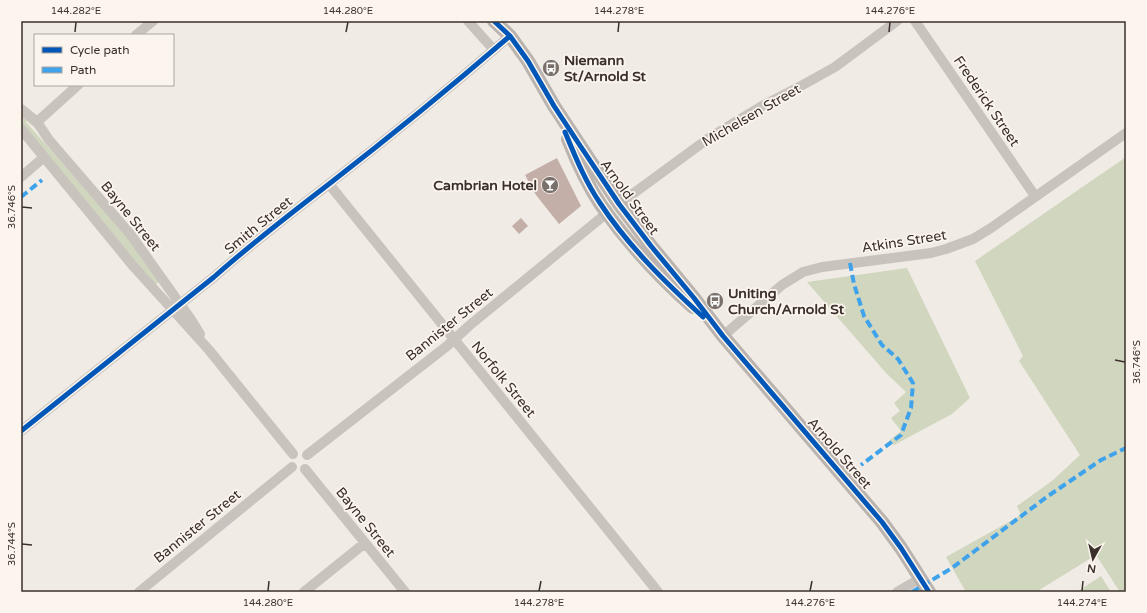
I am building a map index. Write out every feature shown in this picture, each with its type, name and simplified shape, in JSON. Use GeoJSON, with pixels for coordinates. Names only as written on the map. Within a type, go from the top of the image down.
{"type":"FeatureCollection","features":[{"type":"Feature","properties":{"kind":"main road","name":"Arnold Street"},"geometry":{"type":"LineString","coordinates":[[494,21],[510,36],[528,60],[554,106],[619,204],[651,246],[690,292],[723,336],[878,516],[929,592]]}},
{"type":"Feature","properties":{"kind":"main road","name":"Arnold Street"},"geometry":{"type":"LineString","coordinates":[[554,106],[578,164],[607,214],[666,282],[723,336]]}},
{"type":"Feature","properties":{"kind":"main road","name":"Michelsen Street"},"geometry":{"type":"LineString","coordinates":[[607,214],[619,204]]}},
{"type":"Feature","properties":{"kind":"street"},"geometry":{"type":"LineString","coordinates":[[137,34],[153,21]]}},
{"type":"Feature","properties":{"kind":"street"},"geometry":{"type":"LineString","coordinates":[[468,21],[494,50]]}},
{"type":"Feature","properties":{"kind":"street","name":"Michelsen Street"},"geometry":{"type":"LineString","coordinates":[[619,204],[709,138],[762,106],[835,67],[896,21]]}},
{"type":"Feature","properties":{"kind":"street","name":"Frederick Street"},"geometry":{"type":"LineString","coordinates":[[915,21],[1036,196]]}},
{"type":"Feature","properties":{"kind":"street","name":"Smith Street"},"geometry":{"type":"LineString","coordinates":[[21,431],[214,277],[240,253],[330,184],[510,36]]}},
{"type":"Feature","properties":{"kind":"street"},"geometry":{"type":"LineString","coordinates":[[37,122],[77,86]]}},
{"type":"Feature","properties":{"kind":"street","name":"Bayne Street"},"geometry":{"type":"LineString","coordinates":[[21,109],[37,122],[49,140],[131,235],[176,306]]}},
{"type":"Feature","properties":{"kind":"street","name":"Bayne Street"},"geometry":{"type":"LineString","coordinates":[[21,129],[43,158],[120,250],[192,321],[209,350],[293,454]]}},
{"type":"Feature","properties":{"kind":"street","name":"Atkins Street"},"geometry":{"type":"LineString","coordinates":[[723,336],[782,284],[803,272],[822,267],[931,252],[957,246],[974,239],[1126,133]]}},
{"type":"Feature","properties":{"kind":"street"},"geometry":{"type":"LineString","coordinates":[[21,176],[43,158]]}},
{"type":"Feature","properties":{"kind":"street","name":"Norfolk Street"},"geometry":{"type":"LineString","coordinates":[[330,184],[658,592]]}},
{"type":"Feature","properties":{"kind":"street","name":"Bannister Street"},"geometry":{"type":"LineString","coordinates":[[307,455],[454,339],[607,214]]}},
{"type":"Feature","properties":{"kind":"street"},"geometry":{"type":"LineString","coordinates":[[300,452],[307,455],[309,461],[308,466],[305,469],[298,470],[292,467],[290,459],[293,454],[300,452]]}},
{"type":"Feature","properties":{"kind":"street","name":"Bannister Street"},"geometry":{"type":"LineString","coordinates":[[139,592],[292,467]]}},
{"type":"Feature","properties":{"kind":"street","name":"Bayne Street"},"geometry":{"type":"LineString","coordinates":[[305,469],[405,592]]}},
{"type":"Feature","properties":{"kind":"street"},"geometry":{"type":"LineString","coordinates":[[304,592],[366,543]]}},
{"type":"Feature","properties":{"kind":"street"},"geometry":{"type":"LineString","coordinates":[[898,592],[921,578]]}},
{"type":"Feature","properties":{"kind":"green space"},"geometry":{"type":"Polygon","coordinates":[[[21,113],[37,126],[35,128],[27,121],[26,122],[125,234],[160,281],[155,285],[21,124],[21,113]]]}},
{"type":"Feature","properties":{"kind":"green space"},"geometry":{"type":"Polygon","coordinates":[[[1126,157],[1126,592],[1120,592],[1096,555],[1036,592],[966,592],[946,557],[1021,515],[1017,506],[1052,481],[1080,455],[1019,361],[1023,356],[975,261],[1126,157]]]}},
{"type":"Feature","properties":{"kind":"green space"},"geometry":{"type":"Polygon","coordinates":[[[907,268],[970,398],[952,414],[894,445],[890,440],[901,431],[891,418],[900,411],[894,403],[906,392],[886,373],[807,282],[907,268]]]}},
{"type":"Feature","properties":{"kind":"green space"},"geometry":{"type":"Polygon","coordinates":[[[1101,576],[1111,592],[1077,592],[1101,576]]]}},
{"type":"Feature","properties":{"kind":"building","name":"Cambrian Hotel"},"geometry":{"type":"Polygon","coordinates":[[[557,158],[581,206],[559,224],[536,195],[525,175],[557,158]]]}},
{"type":"Feature","properties":{"kind":"building"},"geometry":{"type":"Polygon","coordinates":[[[521,218],[528,226],[519,234],[512,226],[521,218]]]}},
{"type":"Feature","properties":{"kind":"marked path"},"geometry":{"type":"LineString","coordinates":[[21,197],[42,180]]}},
{"type":"Feature","properties":{"kind":"marked path"},"geometry":{"type":"LineString","coordinates":[[850,263],[854,284],[864,316],[882,345],[898,359],[913,383],[911,408],[901,435],[861,465]]}},
{"type":"Feature","properties":{"kind":"marked path"},"geometry":{"type":"LineString","coordinates":[[912,592],[952,568],[1048,496],[1101,460],[1126,448]]}},
{"type":"Feature","properties":{"kind":"cycle path"},"geometry":{"type":"LineString","coordinates":[[494,21],[510,36],[528,61],[554,106],[619,204],[723,336],[882,522],[901,548],[929,592]]}},
{"type":"Feature","properties":{"kind":"cycle path"},"geometry":{"type":"LineString","coordinates":[[21,431],[214,277],[271,229],[398,130],[510,36]]}},
{"type":"Feature","properties":{"kind":"cycle path"},"geometry":{"type":"LineString","coordinates":[[565,132],[590,186],[611,219],[648,263],[703,317]]}},
{"type":"Feature","properties":{"kind":"place","name":"Niemann St/Arnold St"},"geometry":{"type":"Point","coordinates":[551,68]}},
{"type":"Feature","properties":{"kind":"place","name":"Cambrian Hotel"},"geometry":{"type":"Point","coordinates":[550,185]}},
{"type":"Feature","properties":{"kind":"place","name":"Uniting Church/Arnold St"},"geometry":{"type":"Point","coordinates":[715,301]}}]}
